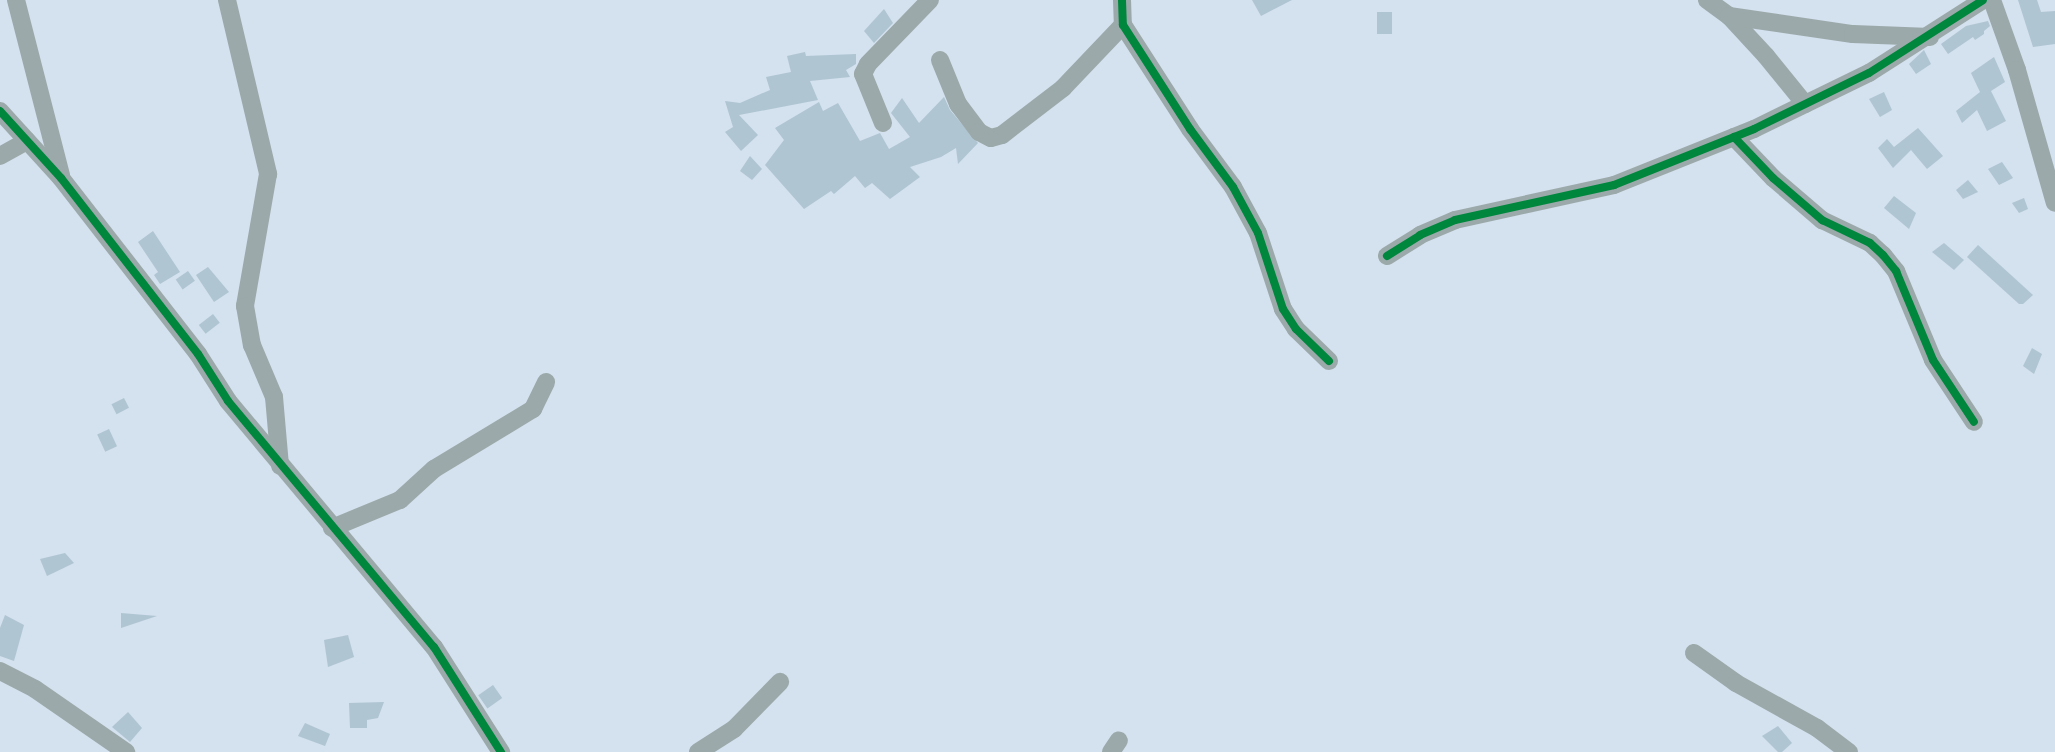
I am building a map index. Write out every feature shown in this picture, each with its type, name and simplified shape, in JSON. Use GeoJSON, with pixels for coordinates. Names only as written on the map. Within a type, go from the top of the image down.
{"type":"FeatureCollection","features":[{"type":"Feature","properties":{"kind":"street"},"geometry":{"type":"LineString","coordinates":[[16,0],[61,178]]}},
{"type":"Feature","properties":{"kind":"street"},"geometry":{"type":"LineString","coordinates":[[226,0],[268,174],[245,306],[252,345],[274,397],[280,466]]}},
{"type":"Feature","properties":{"kind":"street"},"geometry":{"type":"LineString","coordinates":[[883,123],[863,74],[868,64],[930,0]]}},
{"type":"Feature","properties":{"kind":"street"},"geometry":{"type":"LineString","coordinates":[[1122,0],[1124,25],[1190,128],[1233,187],[1258,233],[1283,309],[1296,329],[1329,361]]}},
{"type":"Feature","properties":{"kind":"street"},"geometry":{"type":"LineString","coordinates":[[1707,0],[1729,16],[1766,56],[1805,104]]}},
{"type":"Feature","properties":{"kind":"street"},"geometry":{"type":"LineString","coordinates":[[1387,256],[1420,235],[1455,220],[1614,185],[1734,137],[1869,73],[1930,37],[1983,0]]}},
{"type":"Feature","properties":{"kind":"street"},"geometry":{"type":"LineString","coordinates":[[1992,0],[2017,70],[2055,203]]}},
{"type":"Feature","properties":{"kind":"street"},"geometry":{"type":"LineString","coordinates":[[1729,16],[1853,34],[1930,37]]}},
{"type":"Feature","properties":{"kind":"street"},"geometry":{"type":"LineString","coordinates":[[940,60],[958,104],[979,132],[991,138],[1002,135],[1063,88],[1124,25]]}},
{"type":"Feature","properties":{"kind":"street"},"geometry":{"type":"LineString","coordinates":[[0,112],[61,178],[280,466],[434,646],[501,752]]}},
{"type":"Feature","properties":{"kind":"street"},"geometry":{"type":"LineString","coordinates":[[1734,137],[1773,178],[1822,220],[1870,243],[1883,255],[1896,271],[1933,360],[1974,422]]}},
{"type":"Feature","properties":{"kind":"street"},"geometry":{"type":"LineString","coordinates":[[0,156],[27,141]]}},
{"type":"Feature","properties":{"kind":"street"},"geometry":{"type":"LineString","coordinates":[[332,528],[400,500],[434,469],[533,409],[546,382]]}},
{"type":"Feature","properties":{"kind":"street"},"geometry":{"type":"LineString","coordinates":[[1694,653],[1736,683],[1817,728],[1849,752]]}},
{"type":"Feature","properties":{"kind":"street"},"geometry":{"type":"LineString","coordinates":[[0,670],[35,689],[126,752]]}},
{"type":"Feature","properties":{"kind":"street"},"geometry":{"type":"LineString","coordinates":[[698,752],[734,729],[780,682]]}},
{"type":"Feature","properties":{"kind":"building"},"geometry":{"type":"Polygon","coordinates":[[[1252,0],[1292,0],[1261,16],[1252,0]]]}},
{"type":"Feature","properties":{"kind":"building"},"geometry":{"type":"Polygon","coordinates":[[[2018,0],[2037,0],[2041,12],[2055,11],[2055,44],[2033,47],[2018,0]]]}},
{"type":"Feature","properties":{"kind":"building"},"geometry":{"type":"Polygon","coordinates":[[[884,9],[893,23],[874,43],[864,31],[884,9]]]}},
{"type":"Feature","properties":{"kind":"building"},"geometry":{"type":"Polygon","coordinates":[[[1377,12],[1392,12],[1392,34],[1377,34],[1377,12]]]}},
{"type":"Feature","properties":{"kind":"building"},"geometry":{"type":"Polygon","coordinates":[[[1988,21],[1990,26],[1984,31],[1984,34],[1975,40],[1973,37],[1948,54],[1941,44],[1966,26],[1988,21]]]}},
{"type":"Feature","properties":{"kind":"building"},"geometry":{"type":"Polygon","coordinates":[[[1924,50],[1931,64],[1916,74],[1909,64],[1924,50]]]}},
{"type":"Feature","properties":{"kind":"building"},"geometry":{"type":"Polygon","coordinates":[[[805,52],[806,56],[856,54],[856,64],[846,70],[850,77],[810,81],[818,100],[739,115],[758,135],[741,151],[725,132],[733,127],[725,101],[740,103],[770,90],[766,77],[791,72],[787,56],[805,52]]]}},
{"type":"Feature","properties":{"kind":"building"},"geometry":{"type":"Polygon","coordinates":[[[1994,57],[2005,82],[1991,91],[2006,121],[1987,131],[1977,110],[1962,123],[1956,111],[1980,92],[1971,73],[1994,57]]]}},
{"type":"Feature","properties":{"kind":"building"},"geometry":{"type":"Polygon","coordinates":[[[1884,92],[1892,110],[1880,117],[1869,99],[1884,92]]]}},
{"type":"Feature","properties":{"kind":"building"},"geometry":{"type":"Polygon","coordinates":[[[944,97],[950,110],[978,143],[958,164],[956,148],[941,157],[910,167],[920,177],[890,199],[872,183],[865,188],[855,176],[834,194],[831,191],[804,209],[765,165],[784,140],[775,128],[819,102],[823,111],[838,103],[860,141],[880,133],[889,149],[910,137],[891,113],[902,98],[919,123],[944,97]]]}},
{"type":"Feature","properties":{"kind":"building"},"geometry":{"type":"Polygon","coordinates":[[[1918,128],[1943,156],[1927,169],[1911,150],[1893,168],[1878,148],[1887,139],[1894,147],[1918,128]]]}},
{"type":"Feature","properties":{"kind":"building"},"geometry":{"type":"Polygon","coordinates":[[[750,156],[762,169],[752,180],[740,171],[750,156]]]}},
{"type":"Feature","properties":{"kind":"building"},"geometry":{"type":"Polygon","coordinates":[[[2002,162],[2013,178],[1999,185],[1988,169],[2002,162]]]}},
{"type":"Feature","properties":{"kind":"building"},"geometry":{"type":"Polygon","coordinates":[[[1968,180],[1978,192],[1963,199],[1956,190],[1968,180]]]}},
{"type":"Feature","properties":{"kind":"building"},"geometry":{"type":"Polygon","coordinates":[[[1894,196],[1916,213],[1909,229],[1884,208],[1894,196]]]}},
{"type":"Feature","properties":{"kind":"building"},"geometry":{"type":"Polygon","coordinates":[[[2024,198],[2028,209],[2019,213],[2012,203],[2024,198]]]}},
{"type":"Feature","properties":{"kind":"building"},"geometry":{"type":"Polygon","coordinates":[[[153,231],[180,272],[160,284],[154,275],[158,272],[138,242],[153,231]]]}},
{"type":"Feature","properties":{"kind":"building"},"geometry":{"type":"Polygon","coordinates":[[[1944,243],[1964,260],[1954,270],[1932,252],[1944,243]]]}},
{"type":"Feature","properties":{"kind":"building"},"geometry":{"type":"Polygon","coordinates":[[[1978,245],[2033,295],[2023,304],[2019,304],[1967,257],[1978,245]]]}},
{"type":"Feature","properties":{"kind":"building"},"geometry":{"type":"Polygon","coordinates":[[[208,267],[229,292],[214,302],[196,275],[208,267]]]}},
{"type":"Feature","properties":{"kind":"building"},"geometry":{"type":"Polygon","coordinates":[[[188,271],[195,281],[183,289],[176,280],[188,271]]]}},
{"type":"Feature","properties":{"kind":"building"},"geometry":{"type":"Polygon","coordinates":[[[213,314],[220,323],[206,334],[199,325],[213,314]]]}},
{"type":"Feature","properties":{"kind":"building"},"geometry":{"type":"Polygon","coordinates":[[[2032,348],[2042,354],[2034,374],[2023,366],[2032,348]]]}},
{"type":"Feature","properties":{"kind":"building"},"geometry":{"type":"Polygon","coordinates":[[[124,398],[129,408],[117,414],[112,404],[124,398]]]}},
{"type":"Feature","properties":{"kind":"building"},"geometry":{"type":"Polygon","coordinates":[[[109,429],[117,446],[105,452],[97,434],[109,429]]]}},
{"type":"Feature","properties":{"kind":"building"},"geometry":{"type":"Polygon","coordinates":[[[65,553],[74,563],[47,576],[40,559],[65,553]]]}},
{"type":"Feature","properties":{"kind":"building"},"geometry":{"type":"Polygon","coordinates":[[[121,613],[157,616],[121,628],[121,613]]]}},
{"type":"Feature","properties":{"kind":"building"},"geometry":{"type":"Polygon","coordinates":[[[5,615],[24,625],[14,661],[0,656],[0,628],[5,615]]]}},
{"type":"Feature","properties":{"kind":"building"},"geometry":{"type":"Polygon","coordinates":[[[348,635],[354,657],[328,667],[324,640],[348,635]]]}},
{"type":"Feature","properties":{"kind":"building"},"geometry":{"type":"Polygon","coordinates":[[[493,685],[502,698],[487,708],[478,695],[493,685]]]}},
{"type":"Feature","properties":{"kind":"building"},"geometry":{"type":"Polygon","coordinates":[[[384,702],[378,718],[367,720],[367,728],[350,728],[349,703],[384,702]]]}},
{"type":"Feature","properties":{"kind":"building"},"geometry":{"type":"Polygon","coordinates":[[[128,712],[142,728],[130,742],[112,727],[128,712]]]}},
{"type":"Feature","properties":{"kind":"building"},"geometry":{"type":"Polygon","coordinates":[[[305,723],[330,734],[325,746],[298,736],[305,723]]]}},
{"type":"Feature","properties":{"kind":"building"},"geometry":{"type":"Polygon","coordinates":[[[1778,726],[1792,743],[1782,752],[1778,752],[1762,736],[1778,726]]]}},
{"type":"Feature","properties":{"kind":"cycle path"},"geometry":{"type":"LineString","coordinates":[[1122,0],[1123,25],[1190,129],[1233,187],[1258,233],[1283,309],[1296,329],[1329,361]]}},
{"type":"Feature","properties":{"kind":"cycle path"},"geometry":{"type":"LineString","coordinates":[[1387,256],[1420,235],[1455,220],[1614,185],[1754,129],[1869,73],[1983,0]]}},
{"type":"Feature","properties":{"kind":"cycle path"},"geometry":{"type":"LineString","coordinates":[[0,111],[61,178],[198,354],[228,401],[434,647],[501,752]]}},
{"type":"Feature","properties":{"kind":"cycle path"},"geometry":{"type":"LineString","coordinates":[[1734,137],[1773,178],[1822,220],[1870,243],[1883,255],[1896,271],[1933,360],[1974,422]]}}]}
